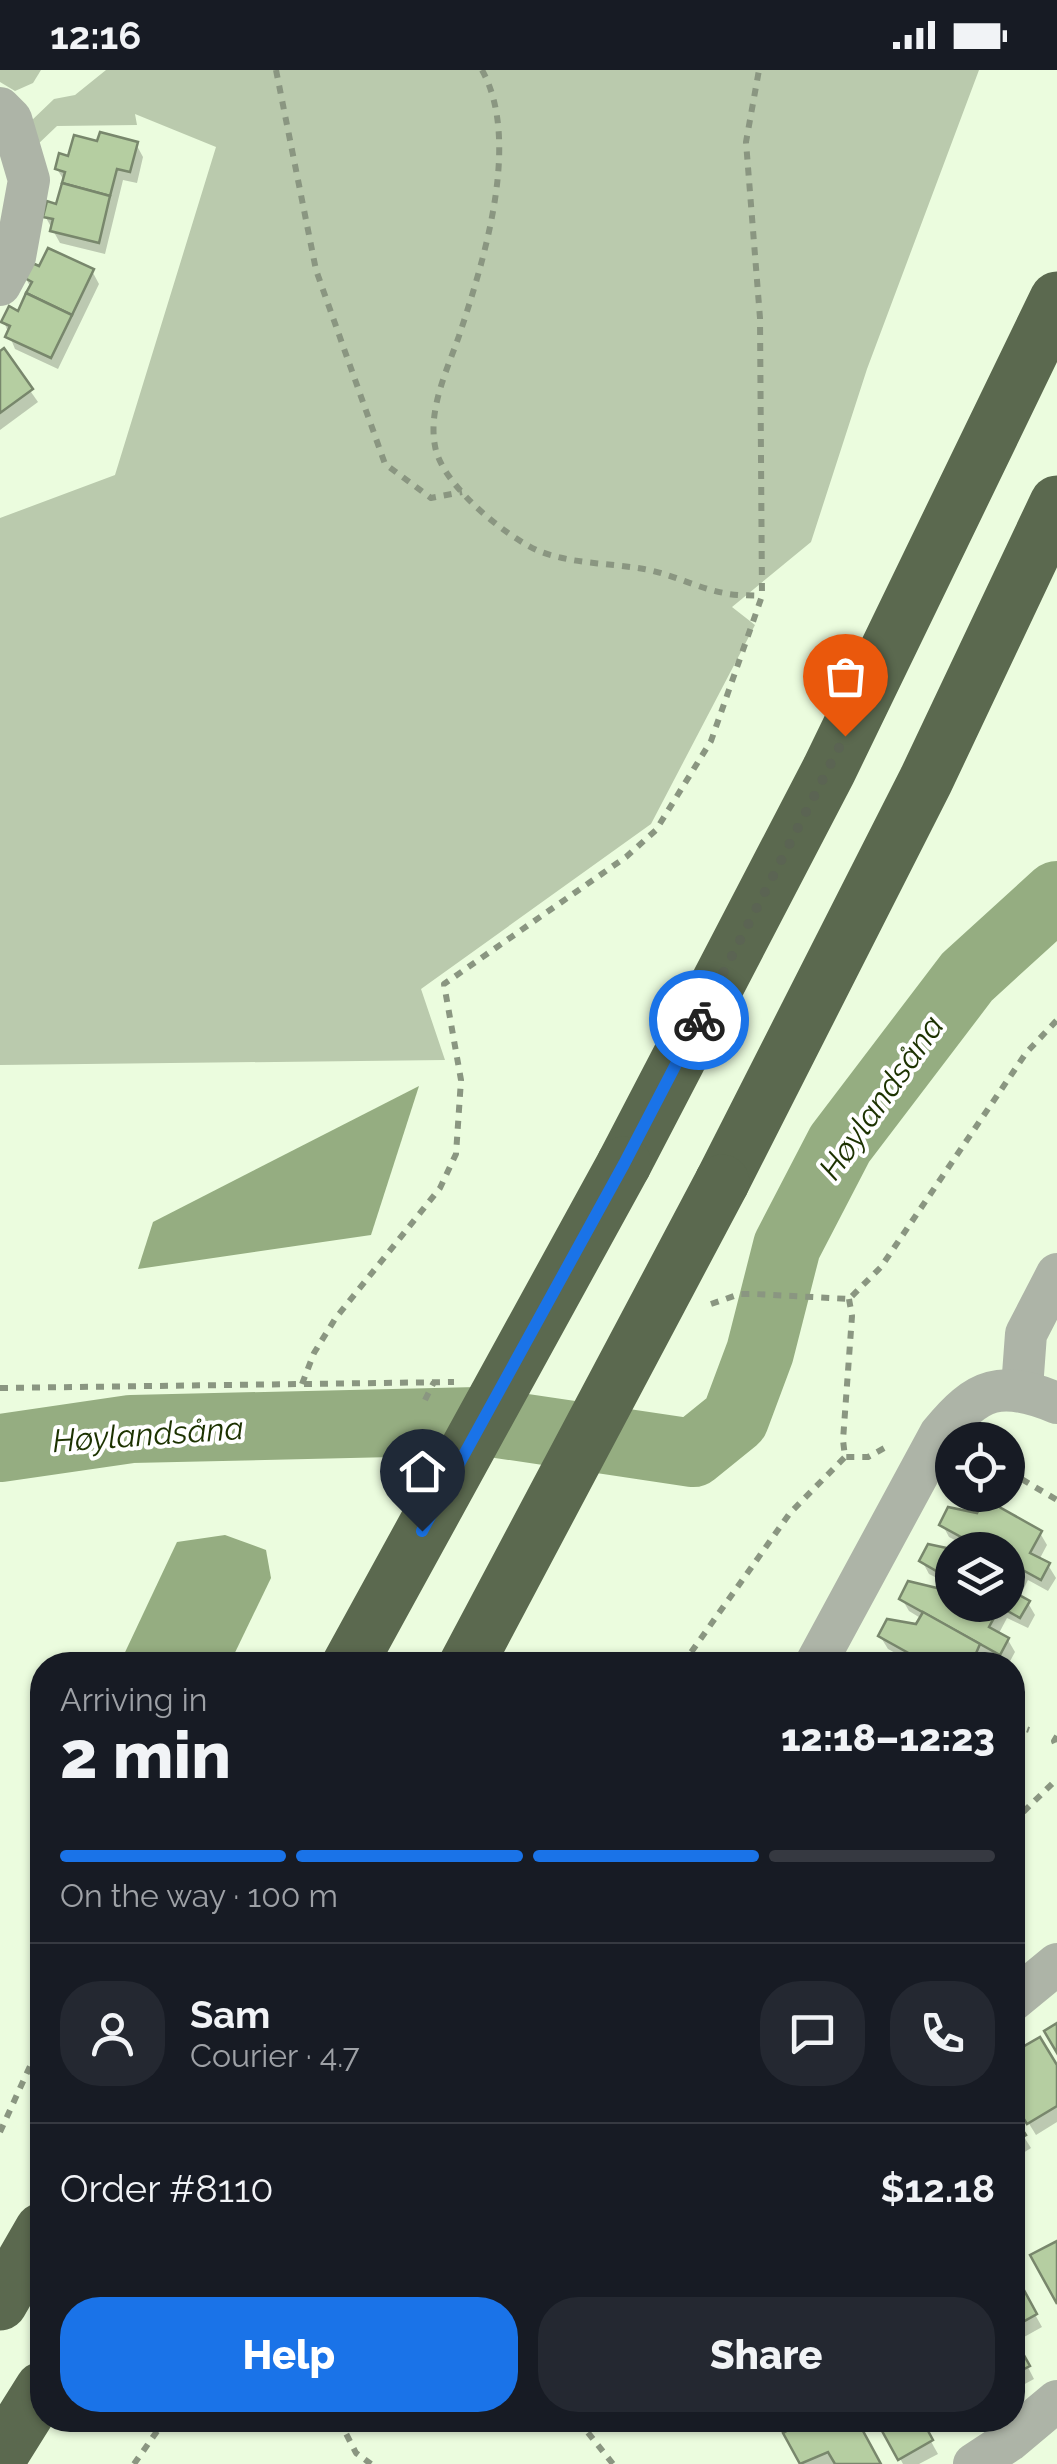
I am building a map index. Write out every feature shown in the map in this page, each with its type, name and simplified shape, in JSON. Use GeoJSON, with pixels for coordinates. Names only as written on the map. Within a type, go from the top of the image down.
{"type":"FeatureCollection","features":[{"type":"Feature","properties":{"kind":"highway"},"geometry":{"type":"LineString","coordinates":[[356,1652],[624,1164],[828,770],[1057,299]]}},
{"type":"Feature","properties":{"kind":"highway"},"geometry":{"type":"LineString","coordinates":[[473,1652],[722,1182],[926,780],[1057,502]]}},
{"type":"Feature","properties":{"kind":"highway"},"geometry":{"type":"LineString","coordinates":[[0,2302],[30,2251]]}},
{"type":"Feature","properties":{"kind":"highway"},"geometry":{"type":"LineString","coordinates":[[0,2456],[30,2408]]}},
{"type":"Feature","properties":{"kind":"street"},"geometry":{"type":"LineString","coordinates":[[0,108],[10,119],[29,180],[15,256],[0,285]]}},
{"type":"Feature","properties":{"kind":"street"},"geometry":{"type":"LineString","coordinates":[[822,1652],[940,1434],[958,1410],[984,1393],[1040,1396],[1026,1334],[1057,1274]]}},
{"type":"Feature","properties":{"kind":"street"},"geometry":{"type":"LineString","coordinates":[[1025,1990],[1057,1964]]}},
{"type":"Feature","properties":{"kind":"street"},"geometry":{"type":"LineString","coordinates":[[1004,2456],[1057,2401]]}},
{"type":"Feature","properties":{"kind":"path"},"geometry":{"type":"LineString","coordinates":[[276,70],[316,270],[386,464],[430,498],[462,492]]}},
{"type":"Feature","properties":{"kind":"path"},"geometry":{"type":"LineString","coordinates":[[482,70],[494,103],[499,153],[476,285],[438,395],[435,448],[447,472],[497,525],[542,552],[645,569],[724,594],[762,596]]}},
{"type":"Feature","properties":{"kind":"path"},"geometry":{"type":"LineString","coordinates":[[302,1384],[314,1353],[334,1320],[440,1188],[456,1154],[462,1080],[444,984],[626,857],[656,830],[712,742],[762,596],[760,318],[746,142],[759,70]]}},
{"type":"Feature","properties":{"kind":"path"},"geometry":{"type":"LineString","coordinates":[[702,1307],[740,1294],[848,1299],[880,1267],[1026,1053],[1057,1020]]}},
{"type":"Feature","properties":{"kind":"path"},"geometry":{"type":"LineString","coordinates":[[844,1456],[852,1316],[848,1299]]}},
{"type":"Feature","properties":{"kind":"path"},"geometry":{"type":"LineString","coordinates":[[426,1400],[434,1382]]}},
{"type":"Feature","properties":{"kind":"path"},"geometry":{"type":"LineString","coordinates":[[0,1388],[472,1382]]}},
{"type":"Feature","properties":{"kind":"path"},"geometry":{"type":"LineString","coordinates":[[691,1652],[790,1512],[844,1456],[868,1457],[896,1441]]}},
{"type":"Feature","properties":{"kind":"path"},"geometry":{"type":"LineString","coordinates":[[1025,1481],[1057,1500]]}},
{"type":"Feature","properties":{"kind":"path"},"geometry":{"type":"LineString","coordinates":[[1025,1729],[1029,1730]]}},
{"type":"Feature","properties":{"kind":"path"},"geometry":{"type":"LineString","coordinates":[[1057,1736],[1057,1748]]}},
{"type":"Feature","properties":{"kind":"path"},"geometry":{"type":"LineString","coordinates":[[1025,1810],[1057,1779]]}},
{"type":"Feature","properties":{"kind":"path"},"geometry":{"type":"LineString","coordinates":[[0,2132],[30,2066]]}},
{"type":"Feature","properties":{"kind":"path"},"geometry":{"type":"LineString","coordinates":[[134,2464],[157,2432]]}},
{"type":"Feature","properties":{"kind":"path"},"geometry":{"type":"LineString","coordinates":[[346,2432],[356,2453],[371,2464]]}},
{"type":"Feature","properties":{"kind":"path"},"geometry":{"type":"LineString","coordinates":[[588,2432],[613,2464]]}},
{"type":"Feature","properties":{"kind":"shaded area"},"geometry":{"type":"Polygon","coordinates":[[[0,70],[41,70],[33,83],[15,91],[0,82],[0,70]]]}},
{"type":"Feature","properties":{"kind":"shaded area"},"geometry":{"type":"Polygon","coordinates":[[[106,70],[979,70],[867,369],[811,542],[732,607],[755,625],[651,824],[421,989],[445,1060],[0,1065],[0,518],[115,475],[216,147],[135,114],[137,125],[57,126],[35,147],[30,122],[54,99],[75,95],[106,70]]]}},
{"type":"Feature","properties":{"kind":"shaded area"},"geometry":{"type":"Polygon","coordinates":[[[419,1086],[371,1235],[138,1269],[153,1222],[419,1086]]]}},
{"type":"Feature","properties":{"kind":"shaded area"},"geometry":{"type":"Polygon","coordinates":[[[225,1535],[266,1550],[271,1578],[235,1652],[125,1652],[177,1542],[225,1535]]]}},
{"type":"Feature","properties":{"kind":"building"},"geometry":{"type":"Polygon","coordinates":[[[100,132],[138,142],[130,172],[117,169],[110,196],[62,183],[65,172],[55,169],[59,153],[68,156],[74,135],[97,141],[100,132]]]}},
{"type":"Feature","properties":{"kind":"building"},"geometry":{"type":"Polygon","coordinates":[[[62,183],[110,196],[99,243],[50,231],[53,219],[43,217],[47,201],[56,204],[62,183]]]}},
{"type":"Feature","properties":{"kind":"building"},"geometry":{"type":"Polygon","coordinates":[[[48,248],[94,269],[72,315],[26,293],[32,282],[23,277],[30,262],[39,266],[48,248]]]}},
{"type":"Feature","properties":{"kind":"building"},"geometry":{"type":"Polygon","coordinates":[[[26,293],[72,315],[51,358],[5,337],[10,326],[1,322],[9,306],[18,311],[26,293]]]}},
{"type":"Feature","properties":{"kind":"building"},"geometry":{"type":"Polygon","coordinates":[[[4,348],[33,389],[0,413],[0,351],[4,348]]]}},
{"type":"Feature","properties":{"kind":"building"},"geometry":{"type":"Polygon","coordinates":[[[946,1512],[1008,1512],[1042,1531],[1030,1553],[1050,1563],[1041,1580],[1025,1571],[1025,1532],[952,1532],[939,1525],[946,1512]]]}},
{"type":"Feature","properties":{"kind":"building"},"geometry":{"type":"Polygon","coordinates":[[[928,1544],[935,1546],[935,1570],[919,1561],[928,1544]]]}},
{"type":"Feature","properties":{"kind":"building"},"geometry":{"type":"Polygon","coordinates":[[[908,1581],[935,1588],[935,1619],[899,1599],[908,1581]]]}},
{"type":"Feature","properties":{"kind":"building"},"geometry":{"type":"Polygon","coordinates":[[[923,1612],[980,1644],[977,1652],[907,1652],[878,1636],[887,1619],[916,1624],[923,1612]]]}},
{"type":"Feature","properties":{"kind":"building"},"geometry":{"type":"Polygon","coordinates":[[[940,1622],[992,1622],[989,1627],[1009,1638],[1002,1652],[995,1652],[940,1622]]]}},
{"type":"Feature","properties":{"kind":"building"},"geometry":{"type":"Polygon","coordinates":[[[1057,2023],[1057,2053],[1044,2031],[1057,2023]]]}},
{"type":"Feature","properties":{"kind":"building"},"geometry":{"type":"Polygon","coordinates":[[[1040,2037],[1057,2065],[1057,2106],[1027,2124],[1025,2121],[1025,2046],[1040,2037]]]}},
{"type":"Feature","properties":{"kind":"building"},"geometry":{"type":"Polygon","coordinates":[[[1057,2241],[1057,2304],[1030,2255],[1057,2241]]]}},
{"type":"Feature","properties":{"kind":"building"},"geometry":{"type":"Polygon","coordinates":[[[1025,2292],[1037,2314],[1025,2321],[1025,2292]]]}},
{"type":"Feature","properties":{"kind":"building"},"geometry":{"type":"Polygon","coordinates":[[[864,2432],[881,2464],[835,2464],[828,2452],[800,2464],[783,2433],[864,2432]]]}},
{"type":"Feature","properties":{"kind":"building"},"geometry":{"type":"Polygon","coordinates":[[[883,2432],[929,2432],[933,2440],[898,2460],[883,2432]]]}},
{"type":"Feature","properties":{"kind":"waterway","name":"Høylandsåna"},"geometry":{"type":"LineString","coordinates":[[0,1448],[131,1429],[478,1421],[693,1453],[735,1419],[760,1352],[787,1246],[840,1144],[967,977],[1057,895]]}},
{"type":"Feature","properties":{"kind":"way so far"},"geometry":{"type":"LineString","coordinates":[[699,1020],[845,736]]}},
{"type":"Feature","properties":{"kind":"route"},"geometry":{"type":"LineString","coordinates":[[422,1531],[699,1020]]}}]}
